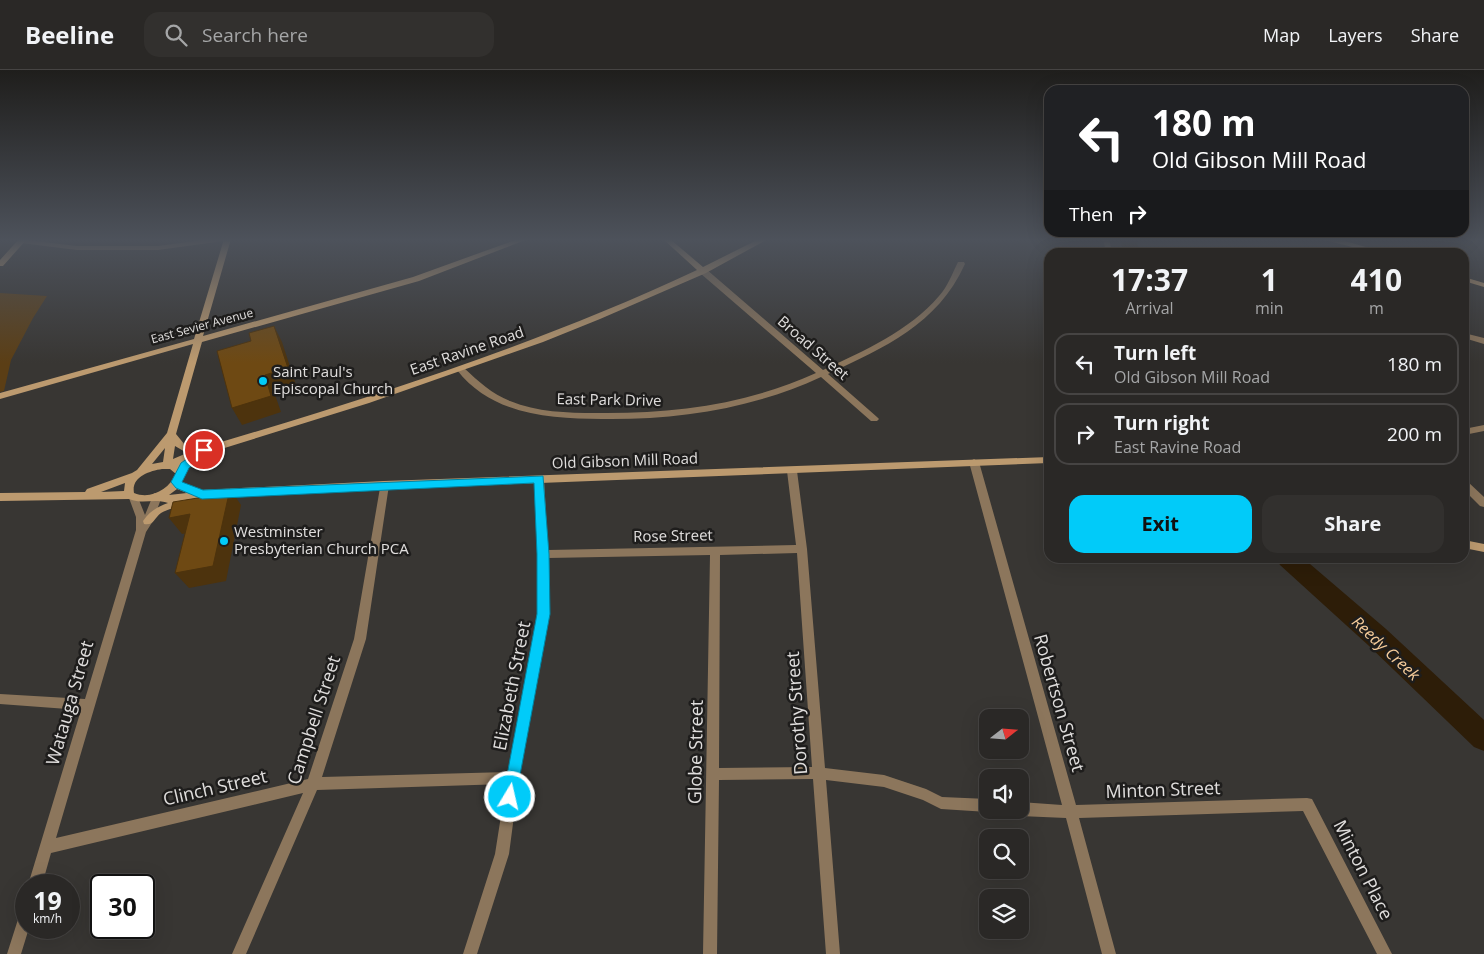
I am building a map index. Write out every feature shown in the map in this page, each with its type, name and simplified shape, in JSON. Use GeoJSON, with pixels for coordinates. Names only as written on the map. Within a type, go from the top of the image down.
{"type":"FeatureCollection","features":[{"type":"Feature","properties":{"kind":"street"},"geometry":{"type":"LineString","coordinates":[[170,465],[171,434],[215,280]]}},
{"type":"Feature","properties":{"kind":"street","name":"East Sevier Avenue"},"geometry":{"type":"LineString","coordinates":[[0,396],[412,280]]}},
{"type":"Feature","properties":{"kind":"street","name":"East Ravine Road"},"geometry":{"type":"LineString","coordinates":[[138,474],[155,466],[170,465],[184,457],[204,450],[283,428],[461,370],[589,322],[683,280]]}},
{"type":"Feature","properties":{"kind":"street","name":"Broad Street"},"geometry":{"type":"LineString","coordinates":[[715,280],[874,420]]}},
{"type":"Feature","properties":{"kind":"street","name":"East Park Drive"},"geometry":{"type":"LineString","coordinates":[[461,370],[479,388],[507,403],[543,412],[579,416],[625,417],[670,415],[731,404],[788,388],[822,374],[906,331],[928,314],[945,295],[954,280]]}},
{"type":"Feature","properties":{"kind":"street"},"geometry":{"type":"LineString","coordinates":[[1469,281],[1484,285]]}},
{"type":"Feature","properties":{"kind":"street"},"geometry":{"type":"LineString","coordinates":[[1469,336],[1484,341]]}},
{"type":"Feature","properties":{"kind":"street"},"geometry":{"type":"LineString","coordinates":[[1469,430],[1484,428]]}},
{"type":"Feature","properties":{"kind":"street"},"geometry":{"type":"LineString","coordinates":[[171,434],[177,444],[189,451],[204,450]]}},
{"type":"Feature","properties":{"kind":"street"},"geometry":{"type":"LineString","coordinates":[[0,497],[85,494],[132,496],[128,486],[171,434]]}},
{"type":"Feature","properties":{"kind":"street","name":"East Ravine Road"},"geometry":{"type":"LineString","coordinates":[[158,496],[169,490],[185,465],[204,450]]}},
{"type":"Feature","properties":{"kind":"street","name":"Old Gibson Mill Road"},"geometry":{"type":"LineString","coordinates":[[132,496],[146,499],[158,496],[168,499],[202,494],[539,479],[1044,460]]}},
{"type":"Feature","properties":{"kind":"street","name":"Robertson Street"},"geometry":{"type":"LineString","coordinates":[[974,462],[1071,812],[1108,954]]}},
{"type":"Feature","properties":{"kind":"street","name":"Old Gibson Mill Road"},"geometry":{"type":"LineString","coordinates":[[170,465],[178,469],[180,486],[202,494]]}},
{"type":"Feature","properties":{"kind":"street","name":"Dorothy Street"},"geometry":{"type":"LineString","coordinates":[[792,471],[802,549],[833,954]]}},
{"type":"Feature","properties":{"kind":"street"},"geometry":{"type":"LineString","coordinates":[[85,494],[138,474]]}},
{"type":"Feature","properties":{"kind":"street","name":"Elizabeth Street"},"geometry":{"type":"LineString","coordinates":[[470,954],[502,854],[513,778],[543,614],[543,554],[539,479]]}},
{"type":"Feature","properties":{"kind":"street","name":"Campbell Street"},"geometry":{"type":"LineString","coordinates":[[239,954],[313,784],[360,638],[384,486]]}},
{"type":"Feature","properties":{"kind":"street"},"geometry":{"type":"LineString","coordinates":[[1469,489],[1484,503]]}},
{"type":"Feature","properties":{"kind":"street"},"geometry":{"type":"LineString","coordinates":[[145,526],[157,512],[202,494]]}},
{"type":"Feature","properties":{"kind":"street","name":"Watauga Street"},"geometry":{"type":"LineString","coordinates":[[132,496],[145,526]]}},
{"type":"Feature","properties":{"kind":"street","name":"Watauga Street"},"geometry":{"type":"LineString","coordinates":[[39,874],[88,705],[145,526],[158,496]]}},
{"type":"Feature","properties":{"kind":"street"},"geometry":{"type":"LineString","coordinates":[[1469,545],[1484,548]]}},
{"type":"Feature","properties":{"kind":"street","name":"Rose Street"},"geometry":{"type":"LineString","coordinates":[[543,554],[802,549]]}},
{"type":"Feature","properties":{"kind":"street","name":"Globe Street"},"geometry":{"type":"LineString","coordinates":[[710,954],[715,550]]}},
{"type":"Feature","properties":{"kind":"street"},"geometry":{"type":"LineString","coordinates":[[0,699],[88,705]]}},
{"type":"Feature","properties":{"kind":"street"},"geometry":{"type":"LineString","coordinates":[[713,774],[818,774],[884,781],[926,795],[941,803],[979,805]]}},
{"type":"Feature","properties":{"kind":"street","name":"Clinch Street"},"geometry":{"type":"LineString","coordinates":[[48,847],[313,784],[513,778]]}},
{"type":"Feature","properties":{"kind":"street","name":"Minton Street"},"geometry":{"type":"LineString","coordinates":[[1029,809],[1071,812],[1307,804]]}},
{"type":"Feature","properties":{"kind":"street","name":"Minton Place"},"geometry":{"type":"LineString","coordinates":[[1307,804],[1385,954]]}},
{"type":"Feature","properties":{"kind":"street"},"geometry":{"type":"LineString","coordinates":[[14,954],[18,939]]}},
{"type":"Feature","properties":{"kind":"shaded area"},"geometry":{"type":"Polygon","coordinates":[[[0,293],[47,296],[11,360],[4,391],[0,392],[0,293]]]}},
{"type":"Feature","properties":{"kind":"building"},"geometry":{"type":"Polygon","coordinates":[[[274,326],[288,368],[265,375],[271,396],[232,408],[217,351],[251,341],[249,333],[274,326]]]}},
{"type":"Feature","properties":{"kind":"building"},"geometry":{"type":"Polygon","coordinates":[[[230,489],[213,566],[175,573],[190,514],[169,518],[173,502],[210,496],[211,492],[230,489]]]}},
{"type":"Feature","properties":{"kind":"waterway","name":"Reedy Creek"},"geometry":{"type":"LineString","coordinates":[[1294,563],[1377,637],[1484,738]]}},
{"type":"Feature","properties":{"kind":"place","name":"Saint Paul's Episcopal Church"},"geometry":{"type":"Point","coordinates":[263,381]}},
{"type":"Feature","properties":{"kind":"place","name":"Westminster Presbyterian Church PCA"},"geometry":{"type":"Point","coordinates":[224,541]}},
{"type":"Feature","properties":{"kind":"route"},"geometry":{"type":"LineString","coordinates":[[204,450],[185,465],[177,482],[180,486],[202,494],[539,479],[543,554],[543,614],[510,797]]}}]}
